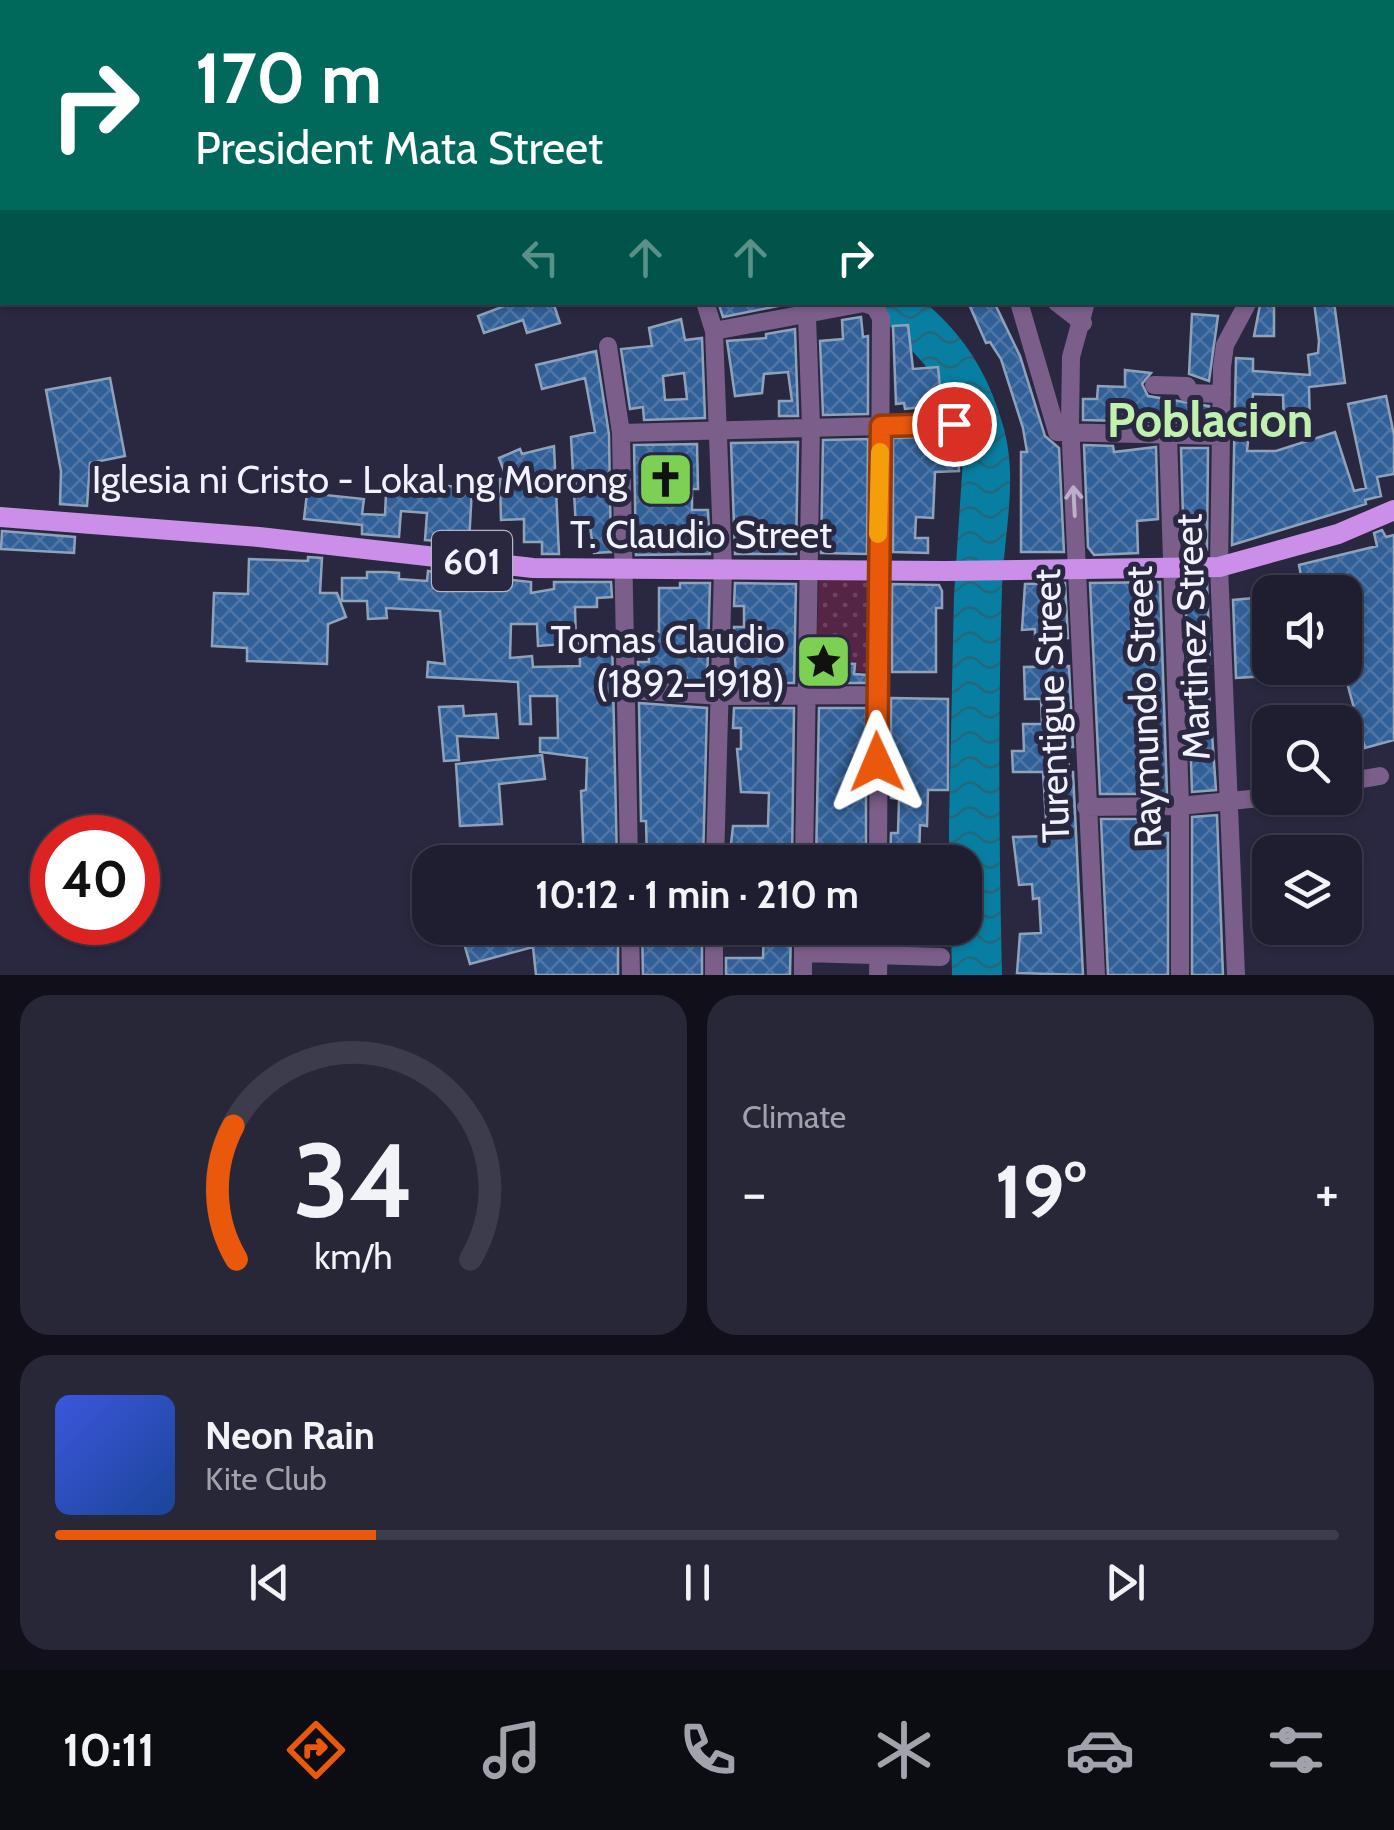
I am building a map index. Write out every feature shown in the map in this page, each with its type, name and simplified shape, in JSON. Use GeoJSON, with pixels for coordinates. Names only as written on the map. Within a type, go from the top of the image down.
{"type":"FeatureCollection","features":[{"type":"Feature","properties":{"kind":"main road","name":"T. Claudio Street"},"geometry":{"type":"LineString","coordinates":[[0,518],[259,537],[533,568],[946,571],[1219,566],[1338,534],[1394,510]]}},
{"type":"Feature","properties":{"kind":"street"},"geometry":{"type":"LineString","coordinates":[[706,305],[714,331],[722,569],[716,845]]}},
{"type":"Feature","properties":{"kind":"street"},"geometry":{"type":"LineString","coordinates":[[714,331],[804,310],[847,305]]}},
{"type":"Feature","properties":{"kind":"street"},"geometry":{"type":"LineString","coordinates":[[869,305],[881,318],[878,845]]}},
{"type":"Feature","properties":{"kind":"street"},"geometry":{"type":"LineString","coordinates":[[1007,305],[1026,339]]}},
{"type":"Feature","properties":{"kind":"street"},"geometry":{"type":"LineString","coordinates":[[1020,305],[1050,421],[1057,432],[1221,436]]}},
{"type":"Feature","properties":{"kind":"street"},"geometry":{"type":"LineString","coordinates":[[1060,305],[1083,324]]}},
{"type":"Feature","properties":{"kind":"street","name":"Turentigue Street"},"geometry":{"type":"LineString","coordinates":[[1086,305],[1070,357],[1071,435],[1096,975]]}},
{"type":"Feature","properties":{"kind":"street","name":"Martinez Street"},"geometry":{"type":"LineString","coordinates":[[1236,975],[1219,566],[1221,436],[1225,345],[1246,305]]}},
{"type":"Feature","properties":{"kind":"street"},"geometry":{"type":"LineString","coordinates":[[804,310],[811,425],[804,845]]}},
{"type":"Feature","properties":{"kind":"street"},"geometry":{"type":"LineString","coordinates":[[608,346],[622,433],[629,845]]}},
{"type":"Feature","properties":{"kind":"street"},"geometry":{"type":"LineString","coordinates":[[1154,384],[1187,386],[1186,393],[1222,394]]}},
{"type":"Feature","properties":{"kind":"street"},"geometry":{"type":"LineString","coordinates":[[622,433],[954,424]]}},
{"type":"Feature","properties":{"kind":"street","name":"Raymundo Street"},"geometry":{"type":"LineString","coordinates":[[1168,436],[1180,806],[1180,975]]}},
{"type":"Feature","properties":{"kind":"street"},"geometry":{"type":"LineString","coordinates":[[626,690],[722,696],[876,695]]}},
{"type":"Feature","properties":{"kind":"street"},"geometry":{"type":"LineString","coordinates":[[1362,779],[1380,776]]}},
{"type":"Feature","properties":{"kind":"street"},"geometry":{"type":"LineString","coordinates":[[1086,807],[1180,806],[1252,799]]}},
{"type":"Feature","properties":{"kind":"street"},"geometry":{"type":"LineString","coordinates":[[630,945],[631,975]]}},
{"type":"Feature","properties":{"kind":"street"},"geometry":{"type":"LineString","coordinates":[[714,945],[714,975]]}},
{"type":"Feature","properties":{"kind":"street"},"geometry":{"type":"LineString","coordinates":[[803,945],[803,975]]}},
{"type":"Feature","properties":{"kind":"street"},"geometry":{"type":"LineString","coordinates":[[803,953],[879,966],[941,956]]}},
{"type":"Feature","properties":{"kind":"shaded area"},"geometry":{"type":"Polygon","coordinates":[[[819,575],[872,577],[869,672],[816,670],[819,575]]]}},
{"type":"Feature","properties":{"kind":"water"},"geometry":{"type":"Polygon","coordinates":[[[871,305],[928,305],[941,317],[965,344],[984,375],[1008,449],[1010,488],[1000,684],[1002,975],[952,975],[951,945],[982,945],[982,845],[949,845],[954,595],[964,444],[953,408],[924,364],[871,305]]]}},
{"type":"Feature","properties":{"kind":"building"},"geometry":{"type":"Polygon","coordinates":[[[507,305],[554,305],[560,323],[527,333],[523,320],[484,333],[478,316],[507,305]]]}},
{"type":"Feature","properties":{"kind":"building"},"geometry":{"type":"Polygon","coordinates":[[[719,305],[783,305],[723,317],[719,305]]]}},
{"type":"Feature","properties":{"kind":"building"},"geometry":{"type":"Polygon","coordinates":[[[969,305],[995,305],[1020,356],[1045,436],[1059,448],[1064,552],[1021,552],[1021,452],[1027,452],[1023,428],[1001,359],[990,342],[986,343],[969,305]]]}},
{"type":"Feature","properties":{"kind":"building"},"geometry":{"type":"Polygon","coordinates":[[[1260,305],[1274,305],[1274,336],[1254,336],[1260,305]]]}},
{"type":"Feature","properties":{"kind":"building"},"geometry":{"type":"Polygon","coordinates":[[[1314,305],[1334,305],[1345,383],[1309,387],[1310,429],[1284,430],[1283,395],[1253,394],[1247,451],[1276,451],[1335,432],[1354,491],[1366,488],[1348,404],[1386,396],[1394,435],[1394,474],[1377,477],[1381,496],[1365,500],[1366,504],[1232,545],[1236,358],[1253,359],[1253,371],[1310,375],[1308,355],[1318,353],[1314,305]]]}},
{"type":"Feature","properties":{"kind":"building"},"geometry":{"type":"Polygon","coordinates":[[[1192,314],[1218,316],[1209,381],[1189,374],[1192,314]]]}},
{"type":"Feature","properties":{"kind":"building"},"geometry":{"type":"Polygon","coordinates":[[[861,317],[863,337],[868,336],[868,414],[823,415],[820,341],[843,339],[842,320],[861,317]]]}},
{"type":"Feature","properties":{"kind":"building"},"geometry":{"type":"Polygon","coordinates":[[[681,319],[685,340],[702,338],[705,418],[644,420],[643,407],[630,409],[621,349],[652,346],[649,328],[681,319]],[[684,373],[663,376],[665,400],[687,399],[684,373]]]}},
{"type":"Feature","properties":{"kind":"building"},"geometry":{"type":"Polygon","coordinates":[[[908,325],[913,369],[938,367],[940,387],[953,386],[955,404],[905,409],[904,403],[896,404],[893,326],[908,325]]]}},
{"type":"Feature","properties":{"kind":"building"},"geometry":{"type":"Polygon","coordinates":[[[795,329],[798,416],[779,416],[779,401],[792,401],[788,372],[764,374],[762,393],[735,396],[727,341],[766,338],[766,334],[795,329]]]}},
{"type":"Feature","properties":{"kind":"building"},"geometry":{"type":"Polygon","coordinates":[[[596,351],[609,434],[611,552],[594,553],[590,527],[576,528],[571,437],[595,432],[585,378],[542,389],[536,365],[596,351]]]}},
{"type":"Feature","properties":{"kind":"building"},"geometry":{"type":"Polygon","coordinates":[[[1125,370],[1151,373],[1142,384],[1148,396],[1209,406],[1209,423],[1083,420],[1083,399],[1097,399],[1098,386],[1125,387],[1125,370]]]}},
{"type":"Feature","properties":{"kind":"building"},"geometry":{"type":"Polygon","coordinates":[[[110,378],[125,456],[90,463],[87,506],[60,504],[61,471],[46,390],[110,378]]]}},
{"type":"Feature","properties":{"kind":"building"},"geometry":{"type":"Polygon","coordinates":[[[965,430],[967,453],[958,453],[959,471],[935,472],[933,518],[916,517],[915,538],[928,538],[928,553],[893,552],[893,438],[954,436],[965,430]]]}},
{"type":"Feature","properties":{"kind":"building"},"geometry":{"type":"Polygon","coordinates":[[[868,439],[867,554],[821,553],[823,440],[868,439]]]}},
{"type":"Feature","properties":{"kind":"building"},"geometry":{"type":"Polygon","coordinates":[[[798,442],[796,554],[735,554],[731,443],[798,442]]]}},
{"type":"Feature","properties":{"kind":"building"},"geometry":{"type":"Polygon","coordinates":[[[697,444],[698,489],[692,489],[692,510],[708,510],[710,554],[636,555],[634,445],[697,444]]]}},
{"type":"Feature","properties":{"kind":"building"},"geometry":{"type":"Polygon","coordinates":[[[1084,445],[1113,446],[1114,452],[1156,447],[1158,519],[1137,521],[1138,553],[1094,555],[1088,547],[1084,445]]]}},
{"type":"Feature","properties":{"kind":"building"},"geometry":{"type":"Polygon","coordinates":[[[554,446],[559,554],[542,554],[542,542],[524,542],[524,519],[501,520],[500,479],[507,479],[499,458],[520,449],[522,454],[554,446]]]}},
{"type":"Feature","properties":{"kind":"building"},"geometry":{"type":"Polygon","coordinates":[[[1181,448],[1208,448],[1207,550],[1184,551],[1181,448]]]}},
{"type":"Feature","properties":{"kind":"building"},"geometry":{"type":"Polygon","coordinates":[[[404,479],[426,480],[425,492],[448,494],[449,486],[472,488],[469,543],[425,540],[427,513],[401,511],[399,537],[362,534],[362,525],[304,519],[307,493],[364,499],[362,514],[385,515],[386,494],[403,495],[404,479]]]}},
{"type":"Feature","properties":{"kind":"building"},"geometry":{"type":"Polygon","coordinates":[[[1382,530],[1386,537],[1394,535],[1394,740],[1365,748],[1362,705],[1353,705],[1348,685],[1362,685],[1362,575],[1301,575],[1299,565],[1377,546],[1374,533],[1382,530]]]}},
{"type":"Feature","properties":{"kind":"building"},"geometry":{"type":"Polygon","coordinates":[[[2,531],[75,537],[74,553],[1,549],[2,531]]]}},
{"type":"Feature","properties":{"kind":"building"},"geometry":{"type":"Polygon","coordinates":[[[308,557],[322,558],[320,593],[337,593],[346,617],[328,624],[327,664],[247,661],[247,648],[212,646],[214,593],[248,594],[249,559],[308,561],[308,557]]]}},
{"type":"Feature","properties":{"kind":"building"},"geometry":{"type":"Polygon","coordinates":[[[428,571],[531,582],[531,593],[554,589],[554,582],[611,582],[612,597],[597,598],[597,607],[575,607],[576,643],[538,646],[537,624],[511,624],[510,658],[532,656],[533,667],[580,666],[579,637],[612,636],[617,845],[583,845],[581,791],[586,790],[587,758],[540,752],[540,738],[558,738],[557,696],[530,696],[531,724],[520,724],[518,682],[427,677],[428,662],[445,664],[440,611],[386,608],[387,618],[368,619],[367,601],[342,601],[342,578],[367,578],[367,572],[399,573],[399,579],[427,581],[428,571]]]}},
{"type":"Feature","properties":{"kind":"building"},"geometry":{"type":"Polygon","coordinates":[[[1185,581],[1207,581],[1207,663],[1216,790],[1192,792],[1185,581]]]}},
{"type":"Feature","properties":{"kind":"building"},"geometry":{"type":"Polygon","coordinates":[[[1160,582],[1167,794],[1100,794],[1090,583],[1160,582]]]}},
{"type":"Feature","properties":{"kind":"building"},"geometry":{"type":"Polygon","coordinates":[[[680,583],[710,583],[707,683],[688,681],[686,676],[638,677],[638,662],[649,662],[648,632],[659,632],[659,588],[680,588],[680,583]]]}},
{"type":"Feature","properties":{"kind":"building"},"geometry":{"type":"Polygon","coordinates":[[[735,583],[796,584],[794,683],[736,683],[734,627],[744,627],[744,606],[734,606],[735,583]]]}},
{"type":"Feature","properties":{"kind":"building"},"geometry":{"type":"Polygon","coordinates":[[[1065,583],[1068,638],[1035,639],[1035,629],[1022,630],[1025,584],[1065,583]]]}},
{"type":"Feature","properties":{"kind":"building"},"geometry":{"type":"Polygon","coordinates":[[[892,584],[939,585],[942,591],[942,608],[936,608],[936,672],[892,672],[892,584]]]}},
{"type":"Feature","properties":{"kind":"building"},"geometry":{"type":"Polygon","coordinates":[[[1252,598],[1252,677],[1236,678],[1233,600],[1252,598]]]}},
{"type":"Feature","properties":{"kind":"building"},"geometry":{"type":"Polygon","coordinates":[[[832,663],[855,664],[854,674],[867,675],[866,683],[819,683],[820,675],[831,675],[832,663]]]}},
{"type":"Feature","properties":{"kind":"building"},"geometry":{"type":"Polygon","coordinates":[[[1069,666],[1073,747],[1068,747],[1069,772],[1073,772],[1083,975],[1017,973],[1020,934],[1041,933],[1039,898],[1033,899],[1032,884],[1019,885],[1013,837],[1047,836],[1043,772],[1013,772],[1012,751],[1024,751],[1023,724],[1042,724],[1041,699],[1025,699],[1024,667],[1069,666]]]}},
{"type":"Feature","properties":{"kind":"building"},"geometry":{"type":"Polygon","coordinates":[[[891,698],[948,699],[948,790],[928,790],[927,826],[920,825],[919,845],[891,845],[891,833],[898,833],[899,799],[891,798],[891,698]]]}},
{"type":"Feature","properties":{"kind":"building"},"geometry":{"type":"Polygon","coordinates":[[[639,703],[707,708],[703,845],[647,845],[646,821],[641,821],[639,703]]]}},
{"type":"Feature","properties":{"kind":"building"},"geometry":{"type":"Polygon","coordinates":[[[463,706],[464,716],[496,714],[498,738],[457,736],[459,760],[444,761],[439,707],[463,706]]]}},
{"type":"Feature","properties":{"kind":"building"},"geometry":{"type":"Polygon","coordinates":[[[734,708],[794,708],[792,845],[731,845],[733,826],[768,826],[769,793],[741,792],[737,749],[741,749],[741,728],[733,728],[734,708]]]}},
{"type":"Feature","properties":{"kind":"building"},"geometry":{"type":"Polygon","coordinates":[[[819,708],[866,708],[866,845],[816,845],[819,708]]]}},
{"type":"Feature","properties":{"kind":"building"},"geometry":{"type":"Polygon","coordinates":[[[542,755],[545,779],[499,784],[502,824],[460,826],[456,764],[542,755]]]}},
{"type":"Feature","properties":{"kind":"building"},"geometry":{"type":"Polygon","coordinates":[[[1217,815],[1223,975],[1192,975],[1192,817],[1217,815]]]}},
{"type":"Feature","properties":{"kind":"building"},"geometry":{"type":"Polygon","coordinates":[[[1101,819],[1162,819],[1162,833],[1168,833],[1168,975],[1108,975],[1101,819]]]}},
{"type":"Feature","properties":{"kind":"building"},"geometry":{"type":"Polygon","coordinates":[[[464,945],[618,945],[618,975],[536,975],[533,947],[470,964],[464,945]]]}},
{"type":"Feature","properties":{"kind":"building"},"geometry":{"type":"Polygon","coordinates":[[[642,945],[702,945],[702,975],[643,975],[642,945]]]}},
{"type":"Feature","properties":{"kind":"building"},"geometry":{"type":"Polygon","coordinates":[[[763,945],[791,945],[790,975],[726,975],[726,958],[763,958],[763,945]]]}},
{"type":"Feature","properties":{"kind":"slow traffic"},"geometry":{"type":"LineString","coordinates":[[878,534],[880,452]]}},
{"type":"Feature","properties":{"kind":"place","name":"Iglesia ni Cristo - Lokal ng Morong"},"geometry":{"type":"Point","coordinates":[666,479]}},
{"type":"Feature","properties":{"kind":"place","name":"Tomas Claudio (1892–1918)"},"geometry":{"type":"Point","coordinates":[824,661]}},
{"type":"Feature","properties":{"kind":"district","name":"Poblacion"},"geometry":{"type":"Point","coordinates":[1210,420]}},
{"type":"Feature","properties":{"kind":"route"},"geometry":{"type":"LineString","coordinates":[[877,762],[881,426],[954,424]]}}]}
